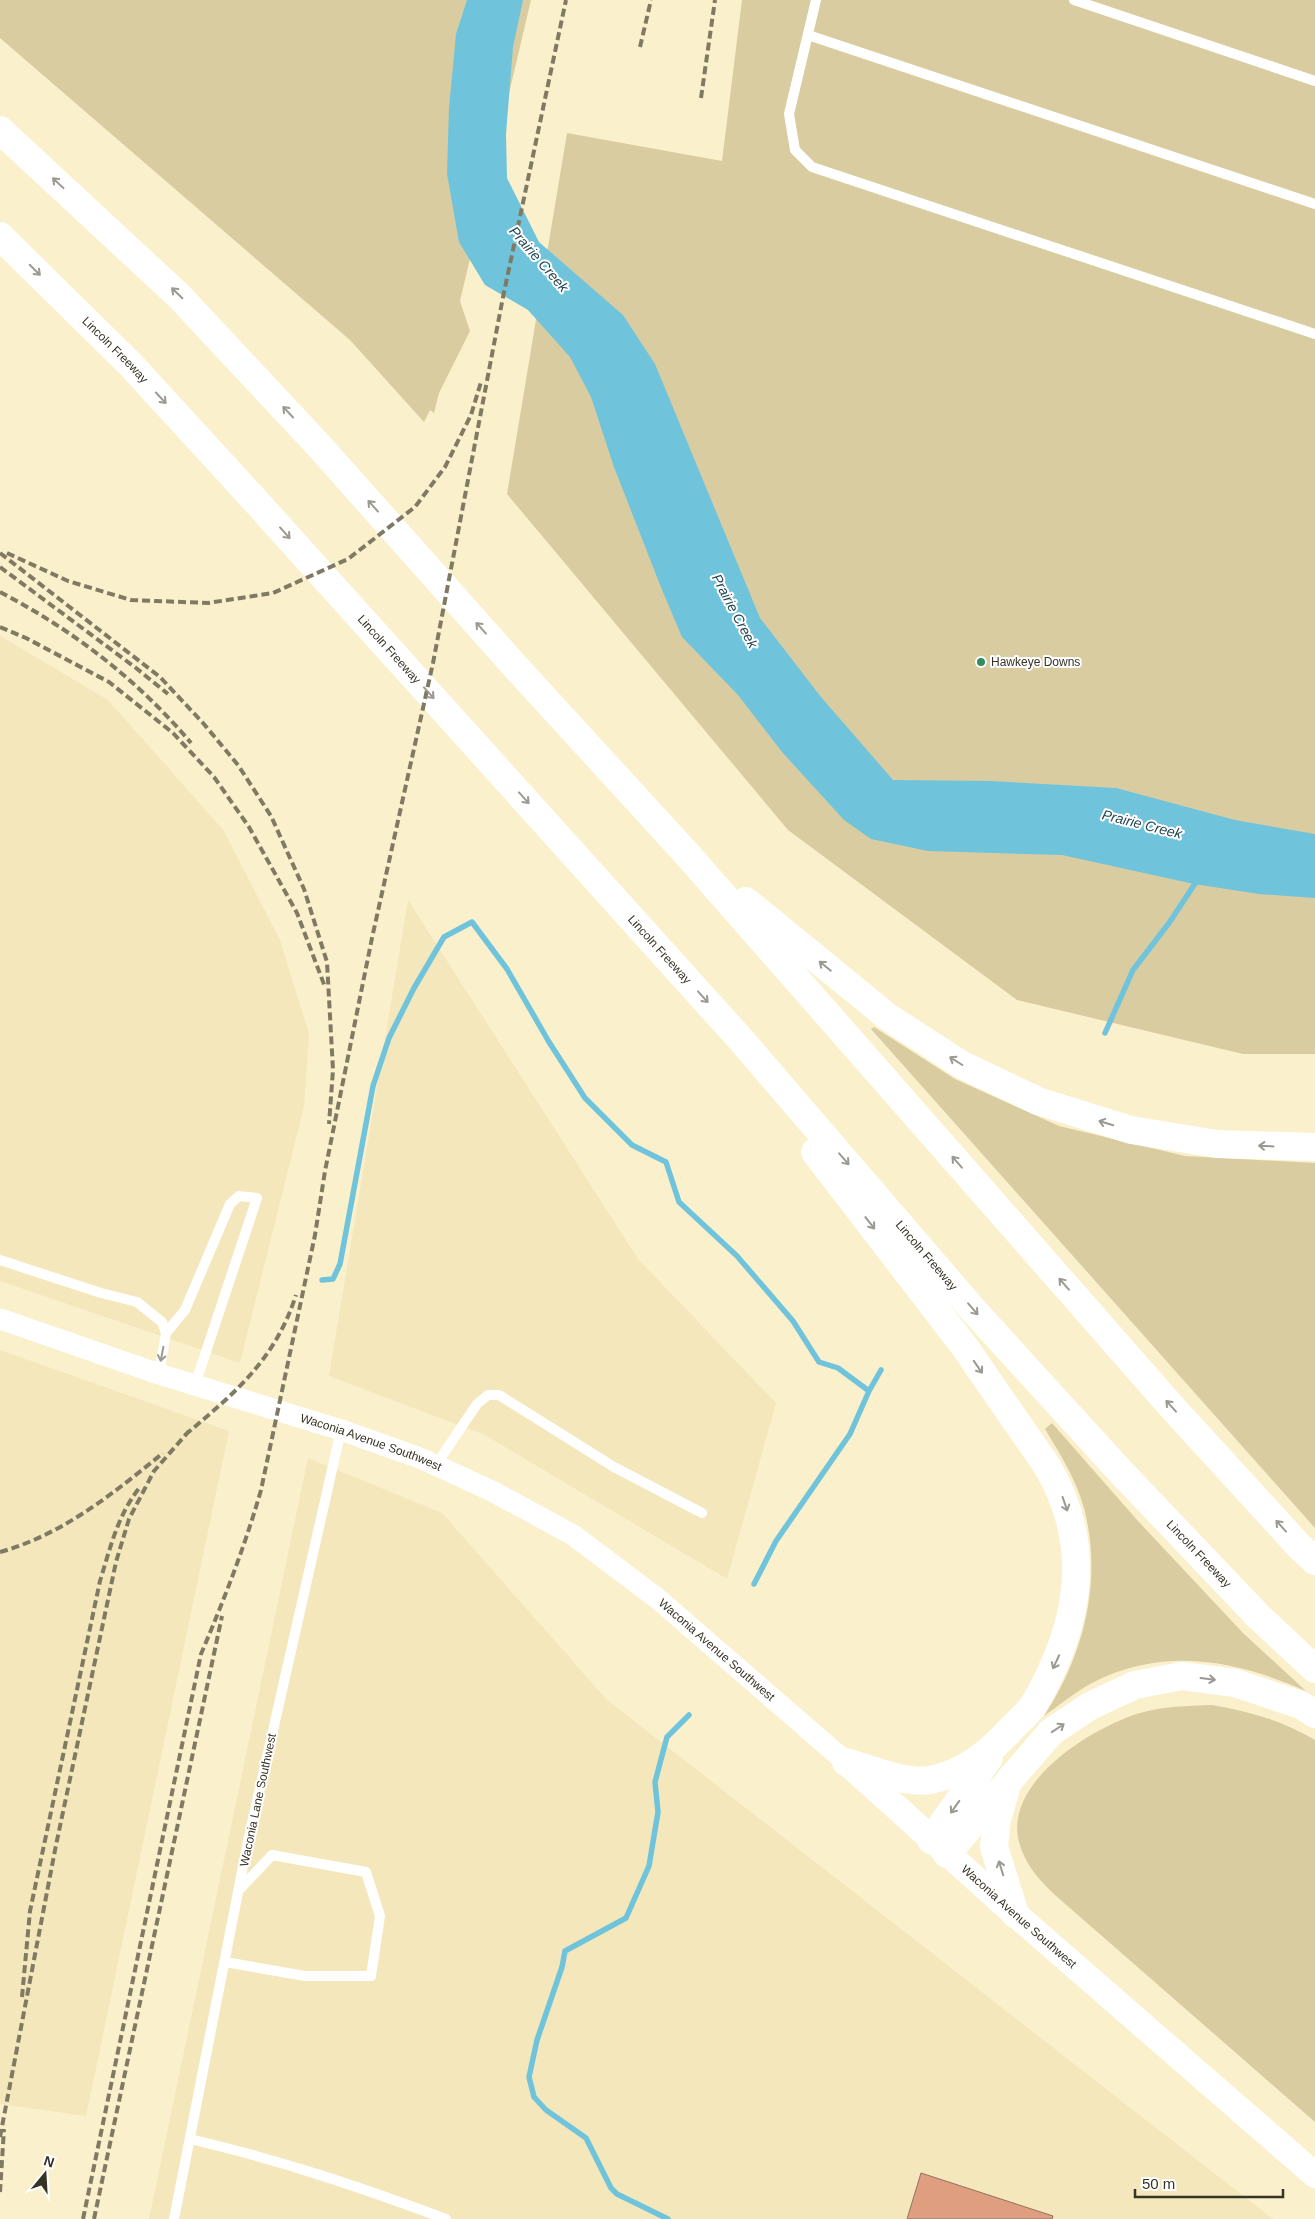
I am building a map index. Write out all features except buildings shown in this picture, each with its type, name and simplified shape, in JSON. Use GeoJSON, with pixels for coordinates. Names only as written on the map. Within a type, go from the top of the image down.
{"type":"FeatureCollection","features":[{"type":"Feature","properties":{"kind":"highway"},"geometry":{"type":"LineString","coordinates":[[0,130],[179,296],[321,448],[513,664],[686,853],[1171,1406],[1298,1545],[1315,1561]]}},
{"type":"Feature","properties":{"kind":"highway","name":"Lincoln Freeway"},"geometry":{"type":"LineString","coordinates":[[0,236],[131,366],[252,497],[742,1040],[975,1312],[1107,1457],[1258,1616],[1315,1669]]}},
{"type":"Feature","properties":{"kind":"highway"},"geometry":{"type":"LineString","coordinates":[[686,853],[888,1017],[962,1065],[1038,1101],[1131,1130],[1217,1144],[1315,1147]]}},
{"type":"Feature","properties":{"kind":"highway"},"geometry":{"type":"LineString","coordinates":[[742,1040],[766,1090],[964,1346],[1058,1485],[1073,1528],[1076,1552],[1076,1595],[1070,1622],[1061,1649],[1040,1694],[1032,1707],[1003,1738],[967,1768],[928,1780],[909,1780],[846,1762]]}},
{"type":"Feature","properties":{"kind":"highway"},"geometry":{"type":"LineString","coordinates":[[939,1847],[1008,1782],[1051,1732],[1090,1706],[1135,1685],[1182,1676],[1235,1683],[1301,1705],[1315,1714]]}},
{"type":"Feature","properties":{"kind":"highway"},"geometry":{"type":"LineString","coordinates":[[939,1847],[1003,1738]]}},
{"type":"Feature","properties":{"kind":"highway"},"geometry":{"type":"LineString","coordinates":[[1008,1782],[997,1819],[994,1847],[1015,1914]]}},
{"type":"Feature","properties":{"kind":"street","name":"Waconia Avenue Southwest"},"geometry":{"type":"LineString","coordinates":[[0,1319],[158,1374],[341,1430],[436,1465],[494,1492],[573,1535],[658,1599],[846,1762],[1015,1914],[1315,2175]]}},
{"type":"Feature","properties":{"kind":"lane"},"geometry":{"type":"LineString","coordinates":[[816,0],[789,114],[796,150],[812,167],[1315,334]]}},
{"type":"Feature","properties":{"kind":"lane"},"geometry":{"type":"LineString","coordinates":[[1074,0],[1315,82]]}},
{"type":"Feature","properties":{"kind":"lane"},"geometry":{"type":"LineString","coordinates":[[808,35],[1315,204]]}},
{"type":"Feature","properties":{"kind":"lane"},"geometry":{"type":"LineString","coordinates":[[158,1374],[166,1333],[185,1310],[230,1204],[239,1196],[257,1198],[195,1385]]}},
{"type":"Feature","properties":{"kind":"lane"},"geometry":{"type":"LineString","coordinates":[[0,1260],[101,1293],[137,1302],[162,1322],[166,1333]]}},
{"type":"Feature","properties":{"kind":"lane"},"geometry":{"type":"LineString","coordinates":[[436,1465],[477,1404],[488,1395],[499,1395],[614,1467],[702,1513]]}},
{"type":"Feature","properties":{"kind":"lane","name":"Waconia Lane Southwest"},"geometry":{"type":"LineString","coordinates":[[174,2219],[239,1891],[341,1430]]}},
{"type":"Feature","properties":{"kind":"lane"},"geometry":{"type":"LineString","coordinates":[[225,1962],[305,1976],[371,1976],[380,1916],[366,1872],[272,1855],[239,1891]]}},
{"type":"Feature","properties":{"kind":"lane"},"geometry":{"type":"LineString","coordinates":[[190,2139],[258,2155],[360,2186],[446,2219]]}},
{"type":"Feature","properties":{"kind":"shaded area"},"geometry":{"type":"Polygon","coordinates":[[[0,0],[531,0],[460,301],[470,331],[439,393],[434,413],[430,410],[424,422],[350,340],[0,38],[0,0]]]}},
{"type":"Feature","properties":{"kind":"shaded area","name":"Hawkeye Downs"},"geometry":{"type":"Polygon","coordinates":[[[742,0],[1315,0],[1315,1054],[1243,1054],[1017,1000],[788,830],[507,494],[567,133],[722,161],[742,0]]]}},
{"type":"Feature","properties":{"kind":"shaded area"},"geometry":{"type":"Polygon","coordinates":[[[0,636],[108,700],[224,831],[280,940],[309,1034],[304,1106],[240,1363],[0,1281],[0,636]]]}},
{"type":"Feature","properties":{"kind":"shaded area"},"geometry":{"type":"Polygon","coordinates":[[[408,900],[638,1259],[776,1403],[727,1579],[485,1435],[329,1376],[408,900]]]}},
{"type":"Feature","properties":{"kind":"shaded area"},"geometry":{"type":"Polygon","coordinates":[[[874,1027],[955,1079],[1059,1126],[1185,1156],[1315,1163],[1315,1528],[871,1029],[874,1027]]]}},
{"type":"Feature","properties":{"kind":"shaded area"},"geometry":{"type":"Polygon","coordinates":[[[0,1350],[229,1431],[86,2116],[0,2104],[0,1350]]]}},
{"type":"Feature","properties":{"kind":"shaded area"},"geometry":{"type":"Polygon","coordinates":[[[1052,1423],[1138,1521],[1243,1633],[1306,1691],[1253,1671],[1226,1665],[1173,1661],[1146,1664],[1119,1671],[1092,1683],[1044,1716],[1070,1668],[1079,1642],[1086,1616],[1091,1562],[1089,1535],[1081,1497],[1067,1467],[1045,1429],[1052,1423]]]}},
{"type":"Feature","properties":{"kind":"shaded area"},"geometry":{"type":"Polygon","coordinates":[[[308,1458],[442,1513],[606,1699],[1273,2219],[149,2219],[308,1458]]]}},
{"type":"Feature","properties":{"kind":"shaded area"},"geometry":{"type":"Polygon","coordinates":[[[1212,1705],[1239,1710],[1265,1718],[1291,1727],[1315,1740],[1315,2122],[1055,1895],[1033,1871],[1019,1842],[1018,1820],[1025,1798],[1038,1779],[1056,1760],[1077,1744],[1121,1720],[1140,1713],[1185,1706],[1212,1705]]]}},
{"type":"Feature","properties":{"kind":"water","name":"Prairie Creek"},"geometry":{"type":"Polygon","coordinates":[[[467,0],[523,0],[513,47],[506,134],[507,178],[539,242],[623,315],[655,364],[760,618],[821,697],[893,780],[991,781],[1116,788],[1235,820],[1315,834],[1315,898],[1259,894],[1194,884],[1062,855],[928,851],[871,839],[844,820],[782,752],[738,695],[682,637],[614,467],[591,397],[570,357],[528,310],[485,285],[459,242],[447,174],[449,108],[456,34],[467,0]]]}},
{"type":"Feature","properties":{"kind":"waterway"},"geometry":{"type":"LineString","coordinates":[[1105,1033],[1133,970],[1169,923],[1198,879]]}},
{"type":"Feature","properties":{"kind":"waterway"},"geometry":{"type":"LineString","coordinates":[[322,1280],[333,1279],[340,1264],[373,1086],[389,1038],[414,988],[444,937],[472,922],[507,969],[549,1042],[585,1098],[632,1145],[666,1162],[679,1202],[737,1256],[793,1321],[819,1362],[838,1368],[869,1391]]}},
{"type":"Feature","properties":{"kind":"waterway"},"geometry":{"type":"LineString","coordinates":[[754,1584],[776,1541],[850,1434],[869,1391],[881,1370]]}},
{"type":"Feature","properties":{"kind":"waterway"},"geometry":{"type":"LineString","coordinates":[[668,2219],[617,2194],[611,2188],[586,2138],[546,2110],[534,2097],[529,2077],[537,2040],[562,1967],[565,1951],[626,1918],[649,1866],[658,1812],[655,1782],[667,1737],[689,1715]]}},
{"type":"Feature","properties":{"kind":"railway"},"geometry":{"type":"LineString","coordinates":[[83,2219],[201,1654],[234,1573],[261,1490],[315,1235],[325,1171],[372,938],[433,663],[503,297],[566,0]]}},
{"type":"Feature","properties":{"kind":"railway"},"geometry":{"type":"LineString","coordinates":[[640,47],[651,0]]}},
{"type":"Feature","properties":{"kind":"railway"},"geometry":{"type":"LineString","coordinates":[[701,98],[715,0]]}},
{"type":"Feature","properties":{"kind":"railway"},"geometry":{"type":"LineString","coordinates":[[7,553],[68,581],[131,600],[208,603],[273,593],[348,559],[415,507],[445,467],[471,415],[481,382]]}},
{"type":"Feature","properties":{"kind":"railway"},"geometry":{"type":"LineString","coordinates":[[0,553],[160,677],[203,723],[238,765],[271,816],[304,889],[327,962],[333,1070],[329,1124]]}},
{"type":"Feature","properties":{"kind":"railway"},"geometry":{"type":"LineString","coordinates":[[0,567],[168,694]]}},
{"type":"Feature","properties":{"kind":"railway"},"geometry":{"type":"LineString","coordinates":[[0,592],[53,623],[103,658],[149,698],[191,743]]}},
{"type":"Feature","properties":{"kind":"railway"},"geometry":{"type":"LineString","coordinates":[[0,627],[26,638],[109,682],[173,733],[214,777],[249,827],[297,913],[325,987]]}},
{"type":"Feature","properties":{"kind":"railway"},"geometry":{"type":"LineString","coordinates":[[185,1435],[237,1389],[265,1357],[277,1338],[296,1295]]}},
{"type":"Feature","properties":{"kind":"railway"},"geometry":{"type":"LineString","coordinates":[[0,2137],[56,1845],[116,1562],[129,1519],[154,1471],[189,1431]]}},
{"type":"Feature","properties":{"kind":"railway"},"geometry":{"type":"LineString","coordinates":[[0,1552],[23,1545],[66,1524],[126,1483],[163,1453]]}},
{"type":"Feature","properties":{"kind":"railway"},"geometry":{"type":"LineString","coordinates":[[22,1997],[30,1911],[100,1581],[121,1519],[141,1486]]}},
{"type":"Feature","properties":{"kind":"railway"},"geometry":{"type":"LineString","coordinates":[[94,2219],[222,1616]]}},
{"type":"Feature","properties":{"kind":"railway"},"geometry":{"type":"LineString","coordinates":[[0,2192],[4,2129]]}},
{"type":"Feature","properties":{"kind":"place","name":"Hawkeye Downs"},"geometry":{"type":"Point","coordinates":[981,662]}}]}
